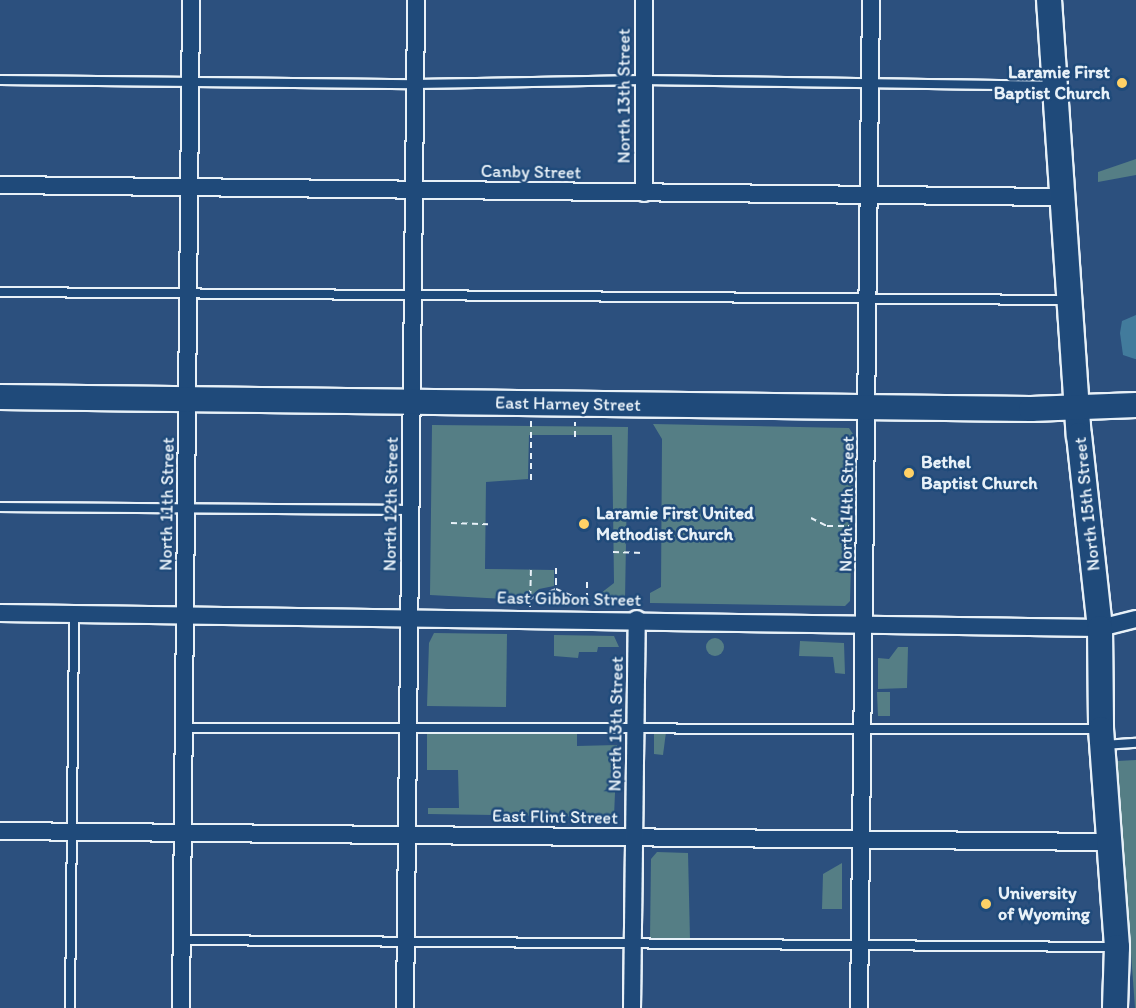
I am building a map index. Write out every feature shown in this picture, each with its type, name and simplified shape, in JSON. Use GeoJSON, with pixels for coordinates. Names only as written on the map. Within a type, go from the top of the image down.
{"type":"FeatureCollection","features":[{"type":"Feature","properties":{"kind":"main road","name":"North 15th Street"},"geometry":{"type":"LineString","coordinates":[[1050,0],[1077,407],[1100,628],[1102,737],[1118,947],[1115,1008]]}},
{"type":"Feature","properties":{"kind":"main road","name":"East Harney Street"},"geometry":{"type":"LineString","coordinates":[[0,396],[867,407],[1136,405]]}},
{"type":"Feature","properties":{"kind":"street","name":"North 11th Street"},"geometry":{"type":"LineString","coordinates":[[181,1008],[191,0]]}},
{"type":"Feature","properties":{"kind":"street","name":"North 12th Street"},"geometry":{"type":"LineString","coordinates":[[405,1008],[416,0]]}},
{"type":"Feature","properties":{"kind":"street","name":"North 13th Street"},"geometry":{"type":"LineString","coordinates":[[644,0],[644,193]]}},
{"type":"Feature","properties":{"kind":"street","name":"North 14th Street"},"geometry":{"type":"LineString","coordinates":[[859,1008],[867,525],[871,0]]}},
{"type":"Feature","properties":{"kind":"street","name":"Canby Street"},"geometry":{"type":"LineString","coordinates":[[0,184],[1062,197]]}},
{"type":"Feature","properties":{"kind":"street","name":"East Gibbon Street"},"geometry":{"type":"LineString","coordinates":[[0,613],[530,618],[1100,628],[1136,619]]}},
{"type":"Feature","properties":{"kind":"street","name":"North 13th Street"},"geometry":{"type":"LineString","coordinates":[[632,1008],[637,620]]}},
{"type":"Feature","properties":{"kind":"street","name":"East Flint Street"},"geometry":{"type":"LineString","coordinates":[[0,831],[1110,842]]}},
{"type":"Feature","properties":{"kind":"lane"},"geometry":{"type":"LineString","coordinates":[[0,80],[415,84],[643,80],[1055,87]]}},
{"type":"Feature","properties":{"kind":"lane"},"geometry":{"type":"LineString","coordinates":[[0,292],[1070,300]]}},
{"type":"Feature","properties":{"kind":"lane"},"geometry":{"type":"LineString","coordinates":[[0,507],[411,510]]}},
{"type":"Feature","properties":{"kind":"lane"},"geometry":{"type":"LineString","coordinates":[[70,1008],[74,614]]}},
{"type":"Feature","properties":{"kind":"lane"},"geometry":{"type":"LineString","coordinates":[[184,728],[863,729],[1102,737],[1136,743]]}},
{"type":"Feature","properties":{"kind":"lane"},"geometry":{"type":"LineString","coordinates":[[182,940],[406,940],[860,947],[1118,947]]}},
{"type":"Feature","properties":{"kind":"path"},"geometry":{"type":"LineString","coordinates":[[531,425],[531,480]]}},
{"type":"Feature","properties":{"kind":"path"},"geometry":{"type":"LineString","coordinates":[[811,518],[827,526],[867,525]]}},
{"type":"Feature","properties":{"kind":"path"},"geometry":{"type":"LineString","coordinates":[[451,523],[488,524]]}},
{"type":"Feature","properties":{"kind":"path"},"geometry":{"type":"LineString","coordinates":[[613,552],[644,553]]}},
{"type":"Feature","properties":{"kind":"path"},"geometry":{"type":"LineString","coordinates":[[530,618],[531,567]]}},
{"type":"Feature","properties":{"kind":"path"},"geometry":{"type":"LineString","coordinates":[[556,568],[556,589]]}},
{"type":"Feature","properties":{"kind":"path"},"geometry":{"type":"LineString","coordinates":[[583,619],[588,582]]}},
{"type":"Feature","properties":{"kind":"path"},"geometry":{"type":"LineString","coordinates":[[530,599],[556,589],[579,601],[583,619]]}},
{"type":"Feature","properties":{"kind":"green space"},"geometry":{"type":"Polygon","coordinates":[[[1136,159],[1136,175],[1098,182],[1098,172],[1136,159]]]}},
{"type":"Feature","properties":{"kind":"green space"},"geometry":{"type":"Polygon","coordinates":[[[653,424],[849,428],[853,434],[850,601],[845,606],[650,603],[650,593],[661,587],[662,439],[653,424]]]}},
{"type":"Feature","properties":{"kind":"green space"},"geometry":{"type":"Polygon","coordinates":[[[432,425],[628,427],[625,600],[592,600],[614,583],[612,435],[529,435],[528,479],[486,482],[485,569],[554,570],[554,586],[539,589],[526,600],[430,595],[432,425]]]}},
{"type":"Feature","properties":{"kind":"green space"},"geometry":{"type":"Polygon","coordinates":[[[434,633],[507,634],[506,707],[427,706],[429,643],[434,633]]]}},
{"type":"Feature","properties":{"kind":"green space"},"geometry":{"type":"Polygon","coordinates":[[[554,635],[614,636],[619,647],[598,647],[597,652],[579,652],[578,658],[554,656],[554,635]]]}},
{"type":"Feature","properties":{"kind":"green space"},"geometry":{"type":"Polygon","coordinates":[[[715,638],[721,641],[724,647],[721,653],[715,656],[709,653],[706,647],[709,641],[715,638]]]}},
{"type":"Feature","properties":{"kind":"green space"},"geometry":{"type":"Polygon","coordinates":[[[800,641],[844,643],[845,674],[835,673],[833,657],[799,656],[800,641]]]}},
{"type":"Feature","properties":{"kind":"green space"},"geometry":{"type":"Polygon","coordinates":[[[898,647],[908,647],[907,688],[878,689],[878,658],[889,659],[898,647]]]}},
{"type":"Feature","properties":{"kind":"green space"},"geometry":{"type":"Polygon","coordinates":[[[877,692],[890,692],[890,716],[878,716],[877,692]]]}},
{"type":"Feature","properties":{"kind":"green space"},"geometry":{"type":"Polygon","coordinates":[[[577,732],[577,746],[617,745],[614,817],[428,814],[428,808],[459,808],[458,770],[427,770],[427,734],[577,732]]]}},
{"type":"Feature","properties":{"kind":"green space"},"geometry":{"type":"Polygon","coordinates":[[[654,732],[666,732],[663,755],[654,754],[654,732]]]}},
{"type":"Feature","properties":{"kind":"green space"},"geometry":{"type":"Polygon","coordinates":[[[1136,760],[1136,1008],[1135,1008],[1117,761],[1136,760]]]}},
{"type":"Feature","properties":{"kind":"green space"},"geometry":{"type":"Polygon","coordinates":[[[657,852],[688,853],[690,940],[650,938],[651,859],[657,852]]]}},
{"type":"Feature","properties":{"kind":"green space"},"geometry":{"type":"Polygon","coordinates":[[[842,863],[842,909],[822,909],[823,874],[842,863]]]}},
{"type":"Feature","properties":{"kind":"water"},"geometry":{"type":"Polygon","coordinates":[[[1136,315],[1135,359],[1123,355],[1120,333],[1122,321],[1136,315]]]}},
{"type":"Feature","properties":{"kind":"place","name":"Laramie First Baptist Church"},"geometry":{"type":"Point","coordinates":[1122,83]}},
{"type":"Feature","properties":{"kind":"place","name":"Bethel Baptist Church"},"geometry":{"type":"Point","coordinates":[909,473]}},
{"type":"Feature","properties":{"kind":"place","name":"Laramie First United Methodist Church"},"geometry":{"type":"Point","coordinates":[584,524]}},
{"type":"Feature","properties":{"kind":"place","name":"University of Wyoming"},"geometry":{"type":"Point","coordinates":[986,904]}}]}
